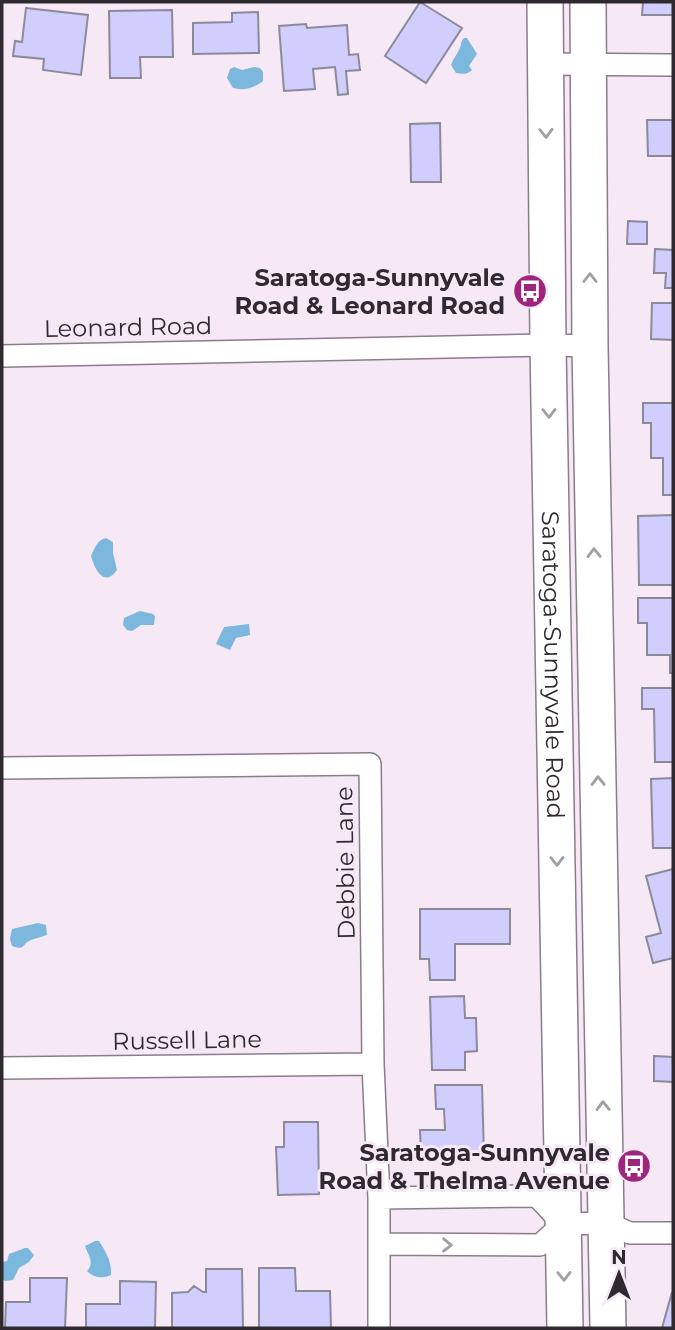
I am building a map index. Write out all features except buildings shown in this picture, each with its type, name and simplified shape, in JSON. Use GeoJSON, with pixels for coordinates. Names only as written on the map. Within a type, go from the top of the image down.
{"type":"FeatureCollection","features":[{"type":"Feature","properties":{"kind":"main road","name":"Saratoga-Sunnyvale Road"},"geometry":{"type":"LineString","coordinates":[[545,2],[548,345],[565,1328]]}},
{"type":"Feature","properties":{"kind":"main road","name":"Saratoga-Sunnyvale Road"},"geometry":{"type":"LineString","coordinates":[[588,2],[590,346],[608,1328]]}},
{"type":"Feature","properties":{"kind":"street"},"geometry":{"type":"LineString","coordinates":[[545,64],[673,65]]}},
{"type":"Feature","properties":{"kind":"street","name":"Leonard Road"},"geometry":{"type":"LineString","coordinates":[[2,356],[590,346]]}},
{"type":"Feature","properties":{"kind":"street","name":"Debbie Lane"},"geometry":{"type":"LineString","coordinates":[[2,768],[370,764],[373,1064],[380,1198],[379,1328]]}},
{"type":"Feature","properties":{"kind":"street","name":"Russell Lane"},"geometry":{"type":"LineString","coordinates":[[2,1068],[373,1064]]}},
{"type":"Feature","properties":{"kind":"street"},"geometry":{"type":"LineString","coordinates":[[380,1198],[537,1196],[563,1224]]}},
{"type":"Feature","properties":{"kind":"street"},"geometry":{"type":"LineString","coordinates":[[379,1244],[540,1245],[563,1224],[606,1223],[629,1233],[673,1233]]}},
{"type":"Feature","properties":{"kind":"water"},"geometry":{"type":"Polygon","coordinates":[[[464,38],[467,38],[477,54],[469,66],[472,70],[462,74],[456,73],[451,65],[464,38]]]}},
{"type":"Feature","properties":{"kind":"water"},"geometry":{"type":"Polygon","coordinates":[[[234,67],[242,70],[260,68],[263,81],[249,88],[233,88],[227,78],[230,69],[234,67]]]}},
{"type":"Feature","properties":{"kind":"water"},"geometry":{"type":"Polygon","coordinates":[[[106,538],[113,542],[117,570],[104,577],[95,567],[91,556],[98,542],[106,538]]]}},
{"type":"Feature","properties":{"kind":"water"},"geometry":{"type":"Polygon","coordinates":[[[140,611],[155,616],[154,625],[141,625],[132,631],[127,630],[123,625],[124,618],[140,611]]]}},
{"type":"Feature","properties":{"kind":"water"},"geometry":{"type":"Polygon","coordinates":[[[249,624],[250,635],[236,638],[230,650],[216,644],[224,627],[249,624]]]}},
{"type":"Feature","properties":{"kind":"water"},"geometry":{"type":"Polygon","coordinates":[[[38,923],[46,925],[47,935],[31,940],[22,947],[12,946],[12,929],[38,923]]]}},
{"type":"Feature","properties":{"kind":"water"},"geometry":{"type":"Polygon","coordinates":[[[99,1241],[106,1253],[111,1275],[98,1277],[87,1271],[91,1262],[85,1246],[99,1241]]]}},
{"type":"Feature","properties":{"kind":"water"},"geometry":{"type":"Polygon","coordinates":[[[25,1248],[34,1255],[29,1262],[19,1268],[13,1280],[2,1279],[2,1262],[7,1261],[9,1254],[25,1248]]]}},
{"type":"Feature","properties":{"kind":"place","name":"Saratoga-Sunnyvale Road & Leonard Road"},"geometry":{"type":"Point","coordinates":[530,291]}},
{"type":"Feature","properties":{"kind":"place","name":"Saratoga-Sunnyvale Road & Thelma Avenue"},"geometry":{"type":"Point","coordinates":[634,1166]}}]}
